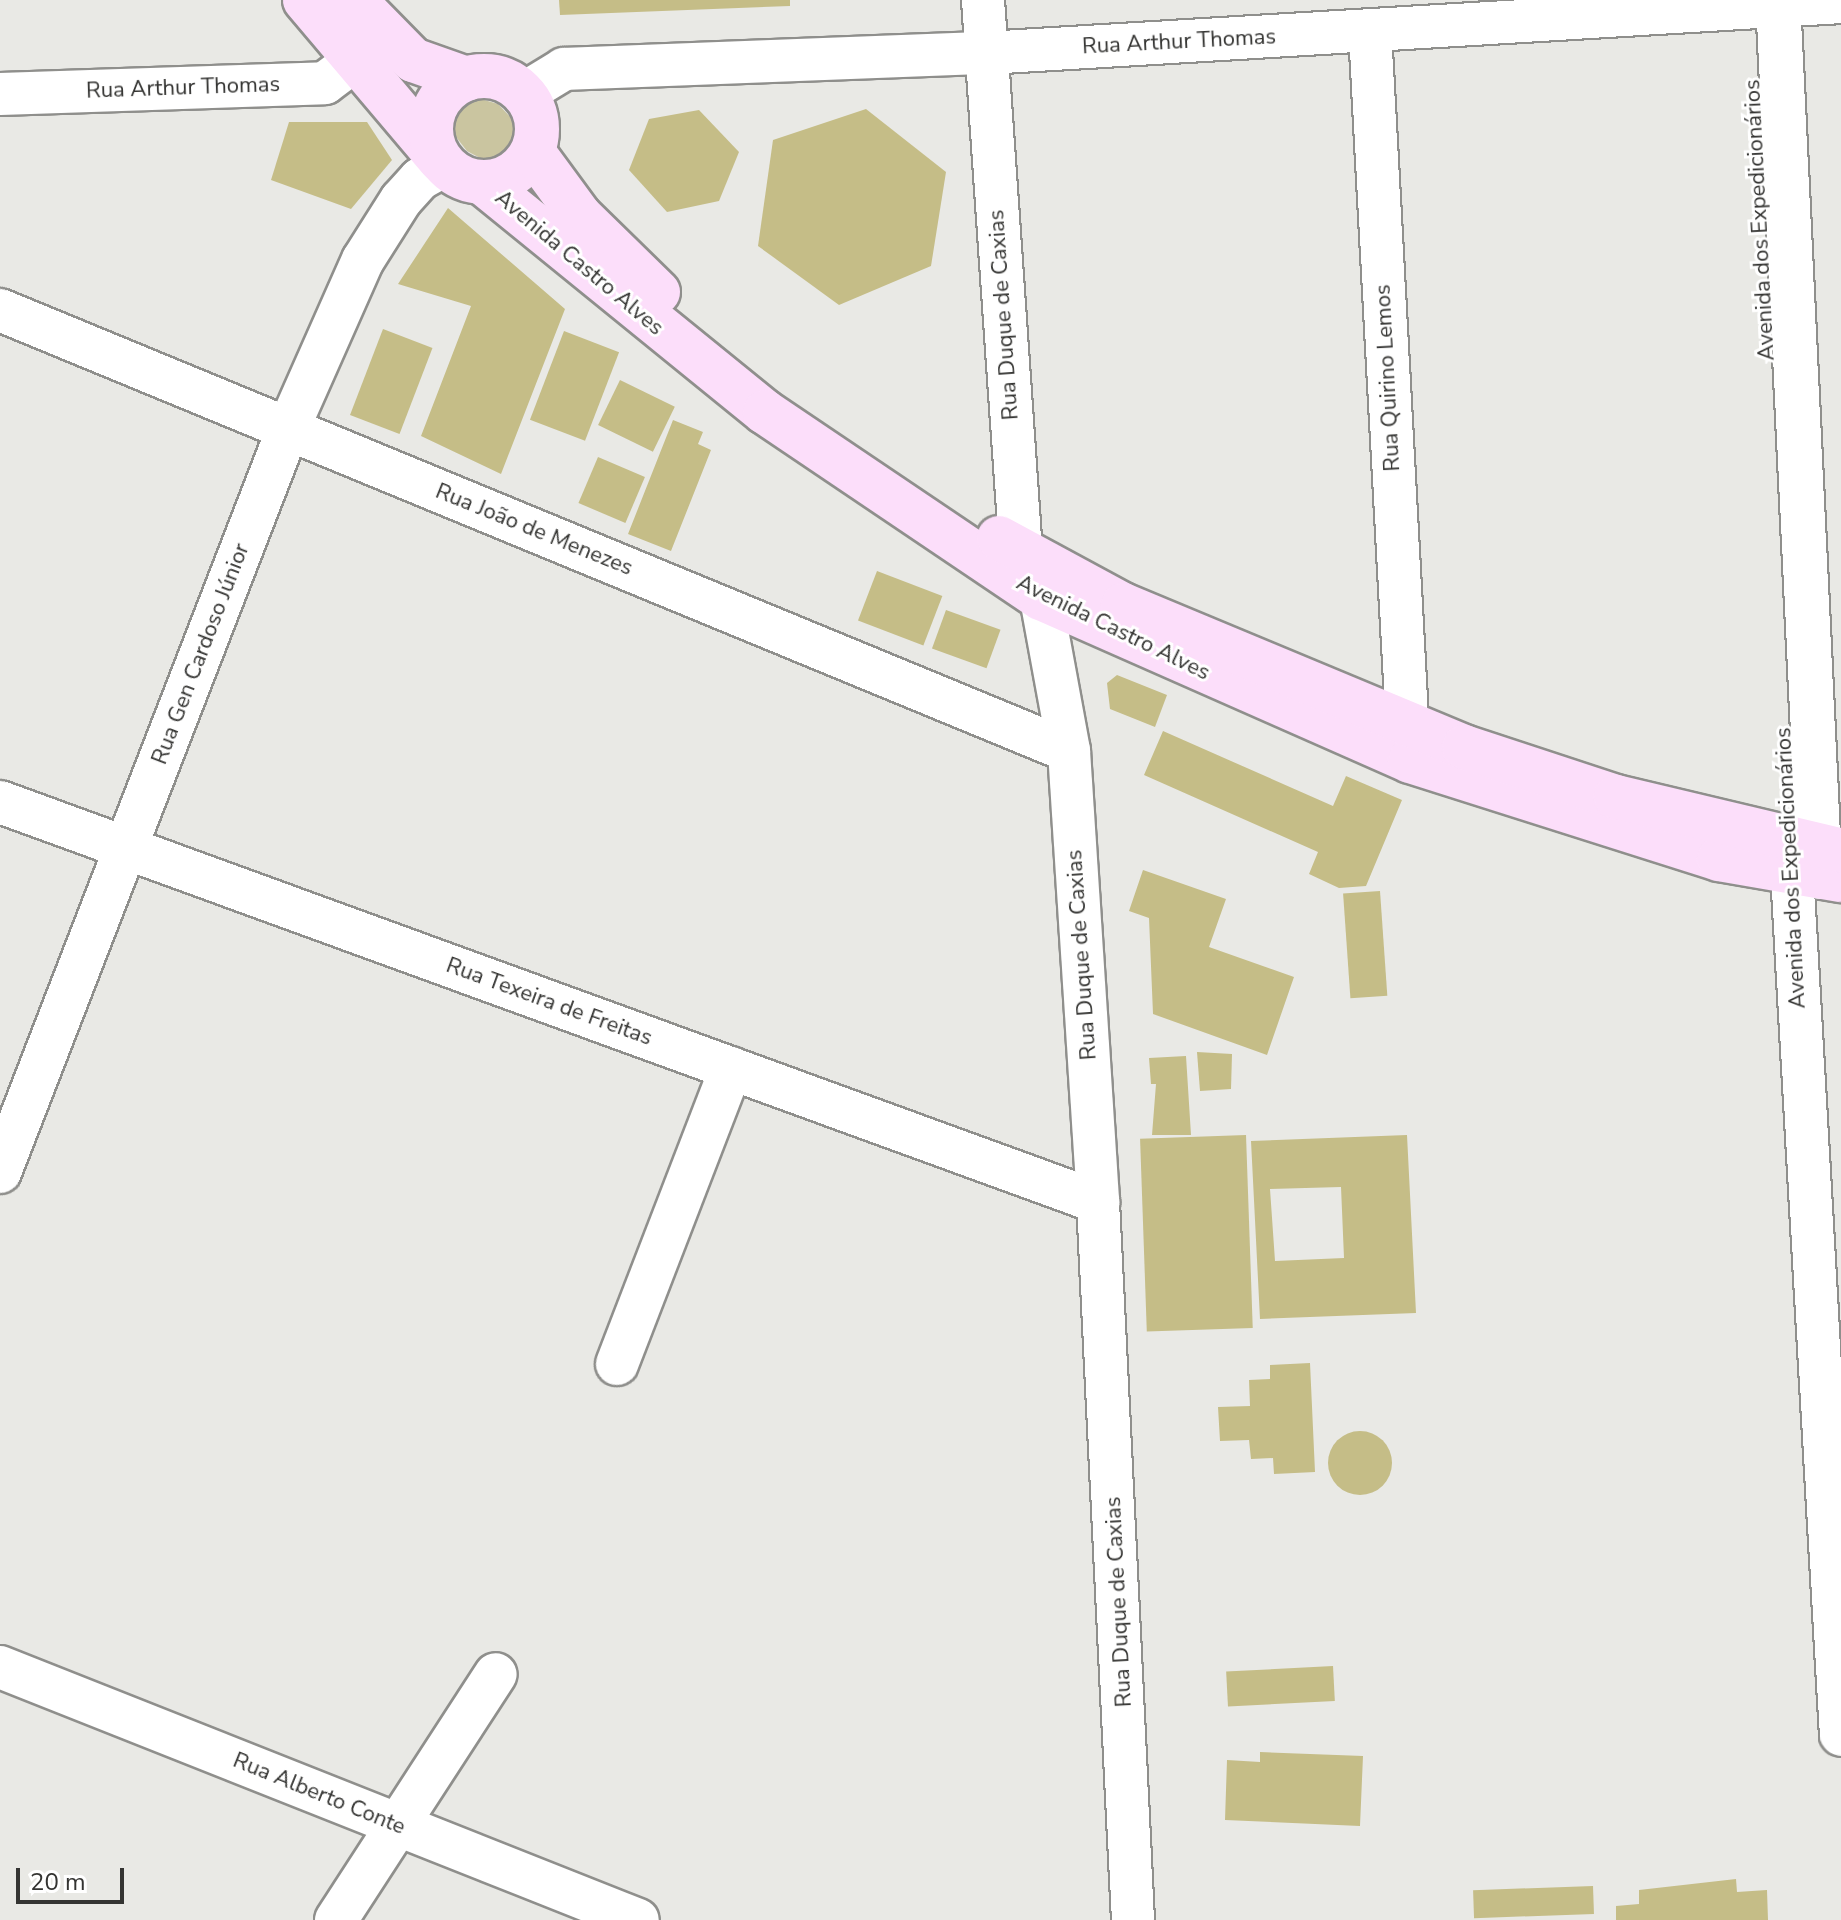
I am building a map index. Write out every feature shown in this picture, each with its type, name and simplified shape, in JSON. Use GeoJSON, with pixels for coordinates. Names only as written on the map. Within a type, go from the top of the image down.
{"type":"FeatureCollection","features":[{"type":"Feature","properties":{"kind":"main road","name":"Avenida Castro Alves"},"geometry":{"type":"LineString","coordinates":[[305,0],[464,174],[1041,598],[1408,743],[1616,797],[1817,862]]}},
{"type":"Feature","properties":{"kind":"main road"},"geometry":{"type":"LineString","coordinates":[[354,0],[413,60],[467,79]]}},
{"type":"Feature","properties":{"kind":"main road"},"geometry":{"type":"LineString","coordinates":[[488,76],[523,94],[534,111],[538,132],[533,152],[503,180],[464,174],[434,147],[434,116],[449,89],[467,79],[488,76]]}},
{"type":"Feature","properties":{"kind":"main road","name":"Avenida Castro Alves"},"geometry":{"type":"LineString","coordinates":[[533,152],[615,255],[774,401],[1021,553],[1408,743]]}},
{"type":"Feature","properties":{"kind":"street","name":"Rua Duque de Caxias"},"geometry":{"type":"LineString","coordinates":[[983,0],[1021,553],[1041,598],[1069,751],[1098,1202],[1133,1919]]}},
{"type":"Feature","properties":{"kind":"street","name":"Rua Arthur Thomas"},"geometry":{"type":"LineString","coordinates":[[523,94],[564,69],[986,53],[1370,31],[1763,3],[1841,2]]}},
{"type":"Feature","properties":{"kind":"street","name":"Avenida dos Expedicionários"},"geometry":{"type":"LineString","coordinates":[[1763,3],[1788,497],[1817,862],[1841,1735]]}},
{"type":"Feature","properties":{"kind":"street","name":"Rua Quirino Lemos"},"geometry":{"type":"LineString","coordinates":[[1370,31],[1408,743]]}},
{"type":"Feature","properties":{"kind":"street","name":"Rua Arthur Thomas"},"geometry":{"type":"LineString","coordinates":[[0,94],[325,83],[357,59]]}},
{"type":"Feature","properties":{"kind":"street","name":"Rua Gen Cardoso Júnior"},"geometry":{"type":"LineString","coordinates":[[0,1172],[288,429],[373,238],[420,179],[464,174]]}},
{"type":"Feature","properties":{"kind":"street","name":"Rua João de Menezes"},"geometry":{"type":"LineString","coordinates":[[0,310],[1069,751]]}},
{"type":"Feature","properties":{"kind":"street","name":"Rua Texeira de Freitas"},"geometry":{"type":"LineString","coordinates":[[0,802],[1098,1202]]}},
{"type":"Feature","properties":{"kind":"street"},"geometry":{"type":"LineString","coordinates":[[617,1364],[731,1068]]}},
{"type":"Feature","properties":{"kind":"street","name":"Avenida dos Expedicionários"},"geometry":{"type":"LineString","coordinates":[[1828,1222],[1841,1293]]}},
{"type":"Feature","properties":{"kind":"street","name":"Rua Alberto Conte"},"geometry":{"type":"LineString","coordinates":[[0,1667],[638,1920]]}},
{"type":"Feature","properties":{"kind":"street"},"geometry":{"type":"LineString","coordinates":[[336,1920],[496,1674]]}},
{"type":"Feature","properties":{"kind":"shaded area"},"geometry":{"type":"Polygon","coordinates":[[[474,97],[498,104],[515,122],[518,145],[503,159],[480,158],[467,151],[449,128],[453,107],[474,97]]]}},
{"type":"Feature","properties":{"kind":"building"},"geometry":{"type":"Polygon","coordinates":[[[559,0],[790,0],[790,6],[560,15],[559,0]]]}},
{"type":"Feature","properties":{"kind":"building"},"geometry":{"type":"Polygon","coordinates":[[[866,109],[946,172],[931,266],[839,305],[758,246],[773,140],[866,109]]]}},
{"type":"Feature","properties":{"kind":"building"},"geometry":{"type":"Polygon","coordinates":[[[699,110],[739,152],[719,201],[667,212],[629,170],[649,119],[699,110]]]}},
{"type":"Feature","properties":{"kind":"building"},"geometry":{"type":"Polygon","coordinates":[[[289,122],[367,122],[392,160],[351,209],[271,180],[289,122]]]}},
{"type":"Feature","properties":{"kind":"building"},"geometry":{"type":"Polygon","coordinates":[[[448,208],[565,309],[501,474],[421,436],[471,306],[398,284],[448,208]]]}},
{"type":"Feature","properties":{"kind":"building"},"geometry":{"type":"Polygon","coordinates":[[[383,329],[432,348],[400,434],[350,415],[383,329]]]}},
{"type":"Feature","properties":{"kind":"building"},"geometry":{"type":"Polygon","coordinates":[[[564,331],[619,352],[585,441],[530,420],[564,331]]]}},
{"type":"Feature","properties":{"kind":"building"},"geometry":{"type":"Polygon","coordinates":[[[620,380],[675,407],[653,452],[598,425],[620,380]]]}},
{"type":"Feature","properties":{"kind":"building"},"geometry":{"type":"Polygon","coordinates":[[[673,420],[703,432],[698,444],[711,450],[671,551],[628,534],[673,420]]]}},
{"type":"Feature","properties":{"kind":"building"},"geometry":{"type":"Polygon","coordinates":[[[598,457],[645,477],[625,523],[578,503],[598,457]]]}},
{"type":"Feature","properties":{"kind":"building"},"geometry":{"type":"Polygon","coordinates":[[[877,571],[942,596],[923,646],[858,620],[877,571]]]}},
{"type":"Feature","properties":{"kind":"building"},"geometry":{"type":"Polygon","coordinates":[[[946,610],[1001,630],[986,668],[932,649],[946,610]]]}},
{"type":"Feature","properties":{"kind":"building"},"geometry":{"type":"Polygon","coordinates":[[[1117,675],[1167,695],[1155,727],[1110,709],[1107,683],[1117,675]]]}},
{"type":"Feature","properties":{"kind":"building"},"geometry":{"type":"Polygon","coordinates":[[[1163,731],[1333,806],[1346,776],[1402,800],[1366,886],[1339,888],[1309,874],[1318,852],[1144,775],[1163,731]]]}},
{"type":"Feature","properties":{"kind":"building"},"geometry":{"type":"Polygon","coordinates":[[[1143,870],[1226,899],[1209,947],[1294,977],[1267,1055],[1153,1014],[1149,918],[1129,911],[1143,870]]]}},
{"type":"Feature","properties":{"kind":"building"},"geometry":{"type":"Polygon","coordinates":[[[1380,891],[1387,996],[1350,998],[1343,894],[1380,891]]]}},
{"type":"Feature","properties":{"kind":"building"},"geometry":{"type":"Polygon","coordinates":[[[1197,1052],[1232,1054],[1231,1089],[1200,1091],[1197,1052]]]}},
{"type":"Feature","properties":{"kind":"building"},"geometry":{"type":"Polygon","coordinates":[[[1186,1056],[1191,1135],[1152,1135],[1156,1084],[1151,1084],[1149,1058],[1186,1056]]]}},
{"type":"Feature","properties":{"kind":"building"},"geometry":{"type":"Polygon","coordinates":[[[1246,1135],[1253,1328],[1147,1332],[1140,1139],[1246,1135]]]}},
{"type":"Feature","properties":{"kind":"building"},"geometry":{"type":"Polygon","coordinates":[[[1407,1135],[1416,1313],[1260,1319],[1251,1141],[1407,1135]],[[1341,1187],[1270,1189],[1275,1261],[1344,1258],[1341,1187]]]}},
{"type":"Feature","properties":{"kind":"building"},"geometry":{"type":"Polygon","coordinates":[[[1310,1363],[1315,1472],[1274,1474],[1273,1458],[1251,1459],[1249,1440],[1220,1441],[1218,1407],[1250,1406],[1249,1380],[1270,1379],[1270,1365],[1310,1363]]]}},
{"type":"Feature","properties":{"kind":"building"},"geometry":{"type":"Polygon","coordinates":[[[1354,1431],[1366,1431],[1383,1440],[1390,1451],[1390,1475],[1383,1486],[1366,1495],[1354,1495],[1342,1490],[1333,1481],[1328,1469],[1328,1457],[1333,1445],[1342,1436],[1354,1431]]]}},
{"type":"Feature","properties":{"kind":"building"},"geometry":{"type":"Polygon","coordinates":[[[1333,1666],[1335,1701],[1228,1707],[1226,1672],[1333,1666]]]}},
{"type":"Feature","properties":{"kind":"building"},"geometry":{"type":"Polygon","coordinates":[[[1260,1752],[1363,1756],[1360,1826],[1225,1820],[1227,1760],[1260,1762],[1260,1752]]]}},
{"type":"Feature","properties":{"kind":"building"},"geometry":{"type":"Polygon","coordinates":[[[1736,1879],[1737,1892],[1767,1890],[1768,1920],[1616,1920],[1616,1906],[1639,1904],[1639,1890],[1736,1879]]]}},
{"type":"Feature","properties":{"kind":"building"},"geometry":{"type":"Polygon","coordinates":[[[1593,1886],[1594,1914],[1474,1918],[1473,1890],[1593,1886]]]}}]}
